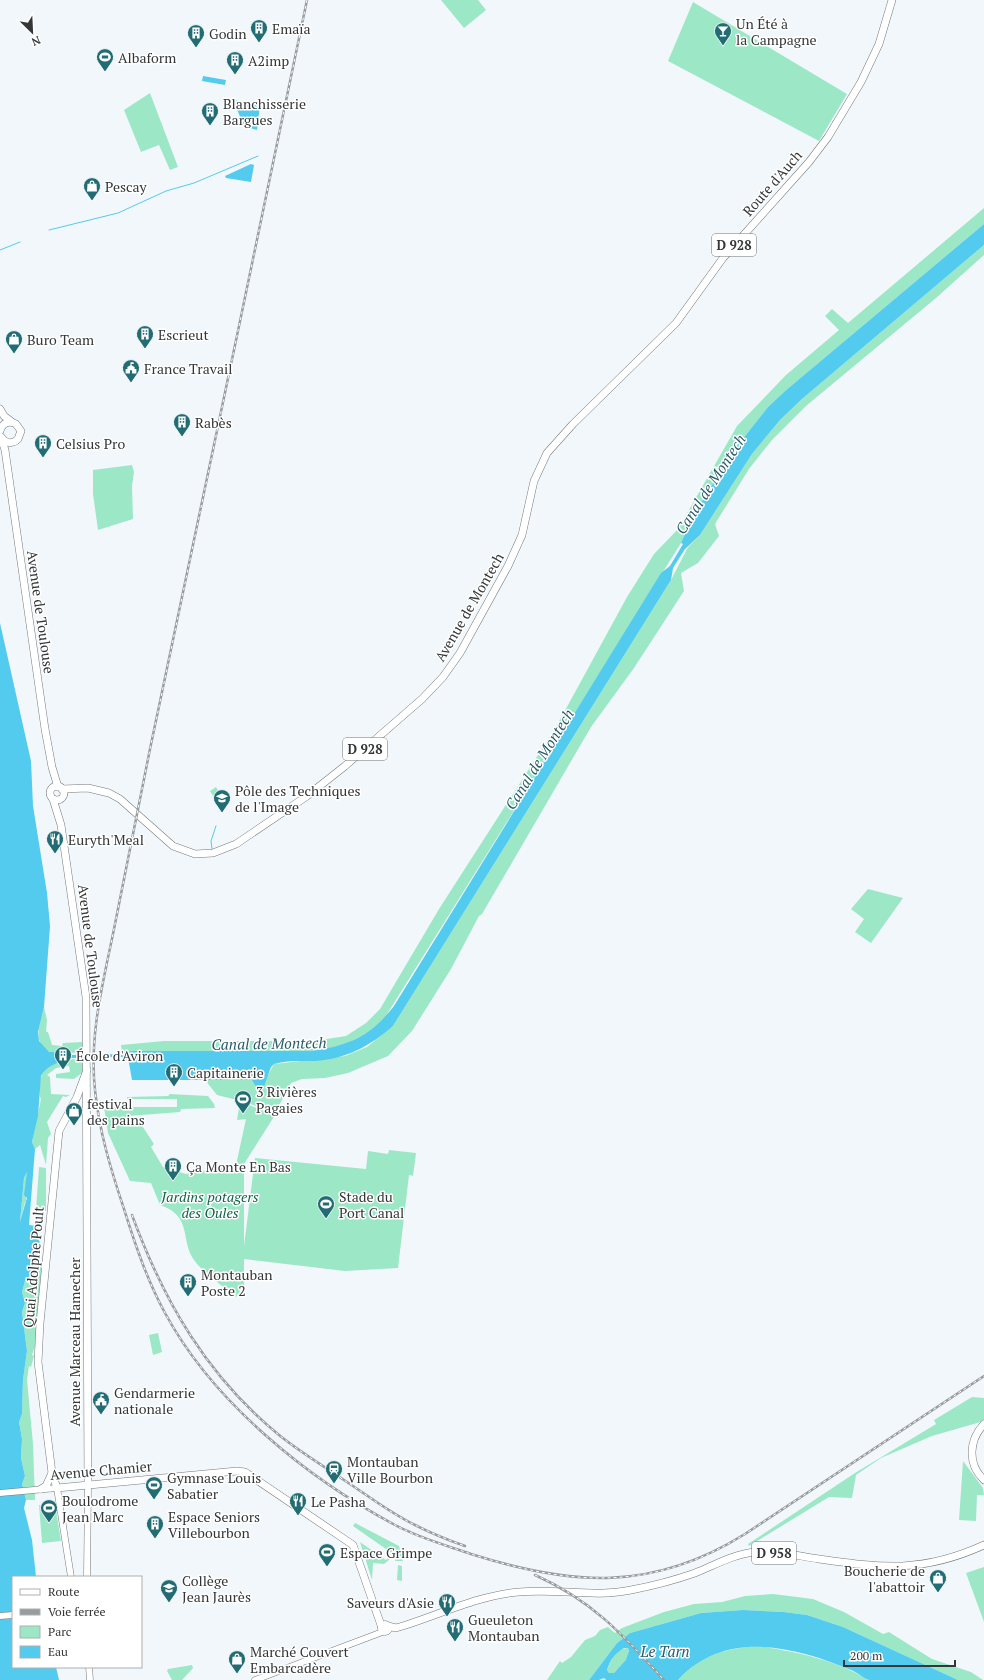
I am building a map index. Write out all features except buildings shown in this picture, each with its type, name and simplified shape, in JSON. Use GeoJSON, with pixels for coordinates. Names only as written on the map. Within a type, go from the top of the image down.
{"type":"FeatureCollection","features":[{"type":"Feature","properties":{"kind":"main road","name":"Route d'Auch"},"geometry":{"type":"LineString","coordinates":[[540,466],[547,453],[573,424],[679,319],[723,258],[814,156],[845,111],[864,75],[879,44],[892,0]]}},
{"type":"Feature","properties":{"kind":"main road"},"geometry":{"type":"LineString","coordinates":[[0,409],[4,416],[18,426],[21,431],[20,437],[8,452],[6,461]]}},
{"type":"Feature","properties":{"kind":"main road"},"geometry":{"type":"LineString","coordinates":[[12,422],[6,423],[0,433],[9,443],[16,441]]}},
{"type":"Feature","properties":{"kind":"main road","name":"Avenue de Toulouse"},"geometry":{"type":"LineString","coordinates":[[0,425],[0,433],[5,447],[52,767],[58,793],[61,825],[86,997],[86,1070]]}},
{"type":"Feature","properties":{"kind":"main road","name":"Avenue de Montech"},"geometry":{"type":"LineString","coordinates":[[58,793],[80,788],[96,789],[114,795],[172,846],[195,854],[213,853],[228,848],[296,804],[351,761],[422,699],[443,677],[460,653],[515,552],[522,535],[540,466]]}},
{"type":"Feature","properties":{"kind":"main road","name":"Quai Adolphe Poult"},"geometry":{"type":"LineString","coordinates":[[71,1576],[57,1488],[52,1473],[38,1362],[58,1134],[83,1084],[86,1070]]}},
{"type":"Feature","properties":{"kind":"main road","name":"Avenue Marceau Hamecher"},"geometry":{"type":"LineString","coordinates":[[86,1070],[87,1576]]}},
{"type":"Feature","properties":{"kind":"main road"},"geometry":{"type":"LineString","coordinates":[[75,1100],[80,1098],[85,1100],[87,1106]]}},
{"type":"Feature","properties":{"kind":"main road"},"geometry":{"type":"LineString","coordinates":[[984,1424],[974,1439],[972,1456],[977,1471],[984,1480]]}},
{"type":"Feature","properties":{"kind":"main road"},"geometry":{"type":"LineString","coordinates":[[984,1429],[976,1442],[975,1453],[976,1462],[984,1475]]}},
{"type":"Feature","properties":{"kind":"main road","name":"Avenue Chamier"},"geometry":{"type":"LineString","coordinates":[[0,1493],[237,1471],[248,1474],[298,1506],[353,1545],[378,1617],[384,1629]]}},
{"type":"Feature","properties":{"kind":"main road"},"geometry":{"type":"LineString","coordinates":[[41,1489],[46,1486],[52,1473]]}},
{"type":"Feature","properties":{"kind":"main road","name":"D 958"},"geometry":{"type":"LineString","coordinates":[[255,1680],[384,1629],[396,1628],[482,1599],[508,1593],[532,1591],[603,1594],[642,1588],[695,1573],[750,1553],[772,1552],[859,1565],[896,1567],[941,1561],[964,1554],[984,1545]]}},
{"type":"Feature","properties":{"kind":"main road"},"geometry":{"type":"LineString","coordinates":[[0,1616],[12,1615]]}},
{"type":"Feature","properties":{"kind":"main road"},"geometry":{"type":"LineString","coordinates":[[89,1668],[90,1680]]}},
{"type":"Feature","properties":{"kind":"green space"},"geometry":{"type":"Polygon","coordinates":[[[441,0],[478,0],[486,10],[464,28],[441,0]]]}},
{"type":"Feature","properties":{"kind":"green space"},"geometry":{"type":"Polygon","coordinates":[[[693,2],[847,94],[819,141],[668,61],[693,2]]]}},
{"type":"Feature","properties":{"kind":"green space"},"geometry":{"type":"Polygon","coordinates":[[[150,93],[178,167],[170,170],[159,145],[141,152],[124,110],[150,93]]]}},
{"type":"Feature","properties":{"kind":"green space"},"geometry":{"type":"Polygon","coordinates":[[[984,208],[984,224],[785,391],[768,407],[734,450],[694,514],[681,543],[384,1019],[367,1033],[350,1042],[310,1051],[122,1052],[121,1045],[164,1041],[314,1041],[346,1036],[366,1023],[380,1009],[439,909],[556,727],[627,597],[654,554],[678,529],[737,426],[786,375],[839,330],[825,316],[832,309],[848,323],[984,208]]]}},
{"type":"Feature","properties":{"kind":"green space"},"geometry":{"type":"Polygon","coordinates":[[[984,245],[984,255],[936,298],[806,406],[772,440],[749,469],[715,524],[719,536],[698,563],[681,573],[684,591],[634,668],[591,727],[482,914],[479,916],[451,969],[412,1031],[388,1056],[348,1073],[325,1078],[302,1079],[291,1083],[275,1113],[245,1102],[217,1095],[205,1080],[253,1080],[259,1092],[274,1064],[345,1056],[367,1047],[393,1026],[671,580],[688,547],[700,535],[752,454],[780,420],[802,399],[984,245]]]}},
{"type":"Feature","properties":{"kind":"green space"},"geometry":{"type":"Polygon","coordinates":[[[132,465],[134,472],[132,486],[133,519],[98,530],[93,494],[93,470],[132,465]]]}},
{"type":"Feature","properties":{"kind":"green space"},"geometry":{"type":"Polygon","coordinates":[[[216,787],[222,797],[216,801],[210,791],[216,787]]]}},
{"type":"Feature","properties":{"kind":"green space"},"geometry":{"type":"Polygon","coordinates":[[[868,889],[903,898],[871,943],[855,932],[864,919],[851,909],[868,889]]]}},
{"type":"Feature","properties":{"kind":"green space"},"geometry":{"type":"Polygon","coordinates":[[[44,1007],[47,1020],[46,1032],[48,1032],[52,1045],[62,1046],[63,1043],[82,1042],[82,1053],[49,1052],[43,1048],[40,1043],[39,1031],[44,1007]]]}},
{"type":"Feature","properties":{"kind":"green space"},"geometry":{"type":"Polygon","coordinates":[[[72,1059],[82,1060],[83,1072],[74,1079],[56,1078],[56,1074],[70,1072],[69,1066],[56,1068],[47,1075],[50,1077],[51,1094],[70,1095],[66,1097],[63,1096],[47,1122],[51,1134],[48,1138],[46,1165],[40,1145],[35,1149],[32,1142],[41,1099],[41,1077],[50,1066],[72,1059]]]}},
{"type":"Feature","properties":{"kind":"green space","name":"Jardins potagers des Oules"},"geometry":{"type":"Polygon","coordinates":[[[170,1094],[208,1096],[215,1108],[181,1109],[180,1112],[129,1116],[129,1122],[139,1121],[154,1144],[151,1147],[163,1167],[186,1174],[236,1165],[246,1119],[237,1120],[239,1108],[248,1108],[249,1105],[275,1115],[244,1164],[244,1246],[255,1158],[366,1169],[368,1151],[388,1154],[389,1150],[416,1153],[413,1176],[409,1175],[398,1268],[345,1271],[244,1259],[244,1285],[236,1297],[208,1275],[194,1260],[187,1245],[182,1222],[170,1210],[160,1205],[151,1183],[130,1181],[108,1133],[104,1107],[177,1107],[177,1099],[132,1099],[131,1103],[127,1100],[127,1097],[168,1096],[170,1094]]]}},
{"type":"Feature","properties":{"kind":"green space"},"geometry":{"type":"Polygon","coordinates":[[[39,1167],[46,1168],[46,1211],[36,1210],[39,1167]]]}},
{"type":"Feature","properties":{"kind":"green space"},"geometry":{"type":"Polygon","coordinates":[[[27,1172],[26,1201],[20,1223],[24,1178],[27,1172]]]}},
{"type":"Feature","properties":{"kind":"green space"},"geometry":{"type":"Polygon","coordinates":[[[42,1264],[35,1346],[32,1355],[34,1356],[31,1367],[29,1366],[27,1380],[33,1444],[35,1500],[26,1500],[22,1484],[25,1476],[21,1458],[22,1439],[19,1422],[22,1414],[23,1380],[27,1351],[22,1312],[25,1303],[22,1292],[25,1281],[39,1265],[42,1264]]]}},
{"type":"Feature","properties":{"kind":"green space"},"geometry":{"type":"Polygon","coordinates":[[[158,1333],[162,1352],[153,1355],[149,1335],[158,1333]]]}},
{"type":"Feature","properties":{"kind":"green space"},"geometry":{"type":"Polygon","coordinates":[[[972,1397],[984,1398],[984,1421],[932,1436],[881,1458],[856,1475],[852,1498],[829,1497],[749,1546],[748,1544],[855,1473],[936,1424],[934,1420],[972,1397]]]}},
{"type":"Feature","properties":{"kind":"green space"},"geometry":{"type":"Polygon","coordinates":[[[963,1461],[983,1488],[984,1495],[977,1495],[976,1521],[959,1520],[963,1461]]]}},
{"type":"Feature","properties":{"kind":"green space","name":"Boulodrome Jean Marc"},"geometry":{"type":"Polygon","coordinates":[[[55,1504],[61,1541],[42,1543],[39,1505],[55,1504]]]}},
{"type":"Feature","properties":{"kind":"green space"},"geometry":{"type":"Polygon","coordinates":[[[355,1523],[399,1546],[403,1561],[395,1561],[396,1556],[353,1526],[355,1523]]]}},
{"type":"Feature","properties":{"kind":"green space"},"geometry":{"type":"Polygon","coordinates":[[[360,1542],[386,1560],[388,1558],[390,1559],[384,1564],[373,1563],[372,1580],[360,1542]]]}},
{"type":"Feature","properties":{"kind":"green space"},"geometry":{"type":"Polygon","coordinates":[[[398,1565],[402,1566],[402,1581],[397,1580],[398,1565]]]}},
{"type":"Feature","properties":{"kind":"green space"},"geometry":{"type":"Polygon","coordinates":[[[984,1567],[984,1622],[966,1573],[984,1567]]]}},
{"type":"Feature","properties":{"kind":"green space"},"geometry":{"type":"Polygon","coordinates":[[[773,1594],[813,1599],[844,1612],[883,1634],[889,1632],[932,1659],[971,1672],[983,1680],[958,1680],[843,1627],[807,1615],[743,1610],[701,1613],[630,1633],[617,1643],[589,1680],[547,1680],[560,1661],[562,1663],[571,1657],[585,1640],[595,1636],[600,1630],[608,1627],[615,1633],[622,1628],[664,1612],[694,1604],[722,1602],[745,1596],[773,1594]]]}},
{"type":"Feature","properties":{"kind":"green space"},"geometry":{"type":"Polygon","coordinates":[[[758,1646],[787,1651],[829,1662],[869,1680],[678,1680],[696,1664],[714,1654],[758,1646]]]}},
{"type":"Feature","properties":{"kind":"green space"},"geometry":{"type":"Polygon","coordinates":[[[628,1648],[629,1652],[625,1662],[614,1673],[609,1673],[607,1670],[614,1655],[620,1650],[628,1648]]]}},
{"type":"Feature","properties":{"kind":"green space"},"geometry":{"type":"Polygon","coordinates":[[[192,1665],[193,1668],[182,1680],[172,1680],[167,1671],[168,1669],[192,1665]]]}},
{"type":"Feature","properties":{"kind":"water"},"geometry":{"type":"Polygon","coordinates":[[[203,76],[226,80],[225,85],[202,81],[203,76]]]}},
{"type":"Feature","properties":{"kind":"water"},"geometry":{"type":"Polygon","coordinates":[[[233,100],[260,105],[257,130],[244,126],[233,100]]]}},
{"type":"Feature","properties":{"kind":"water"},"geometry":{"type":"Polygon","coordinates":[[[251,164],[254,165],[251,182],[226,178],[225,176],[251,164]]]}},
{"type":"Feature","properties":{"kind":"water"},"geometry":{"type":"Polygon","coordinates":[[[984,224],[984,245],[802,399],[780,420],[752,454],[700,535],[685,549],[673,568],[671,580],[393,1026],[375,1040],[357,1050],[337,1058],[315,1061],[289,1061],[274,1064],[271,1067],[262,1092],[259,1092],[252,1080],[132,1080],[129,1063],[122,1057],[71,1058],[70,1060],[58,1063],[46,1069],[43,1072],[41,1076],[38,1116],[32,1142],[35,1149],[29,1225],[37,1226],[36,1235],[41,1244],[39,1265],[25,1281],[22,1292],[25,1303],[22,1312],[27,1351],[23,1380],[22,1414],[19,1422],[22,1439],[21,1458],[25,1476],[22,1484],[26,1500],[24,1508],[32,1540],[36,1576],[12,1576],[12,1668],[56,1668],[59,1680],[0,1680],[0,623],[31,761],[33,806],[47,893],[50,926],[44,1007],[38,1032],[39,1041],[49,1052],[71,1052],[71,1055],[123,1054],[123,1052],[133,1051],[310,1051],[347,1043],[367,1033],[385,1017],[394,1006],[661,573],[670,566],[683,544],[681,543],[694,514],[734,450],[768,407],[785,391],[984,224]],[[27,1172],[24,1178],[20,1222],[27,1198],[24,1195],[27,1172]]]}},
{"type":"Feature","properties":{"kind":"water","name":"Le Tarn"},"geometry":{"type":"Polygon","coordinates":[[[743,1610],[807,1615],[843,1627],[958,1680],[869,1680],[853,1671],[807,1654],[784,1649],[761,1647],[738,1648],[717,1654],[697,1664],[678,1680],[606,1680],[604,1678],[599,1680],[589,1680],[617,1643],[630,1633],[701,1613],[743,1610]],[[624,1648],[613,1657],[607,1670],[609,1673],[614,1673],[626,1660],[629,1651],[628,1648],[624,1648]]]}},
{"type":"Feature","properties":{"kind":"waterway"},"geometry":{"type":"LineString","coordinates":[[49,230],[118,213],[166,191],[194,183],[258,156]]}},
{"type":"Feature","properties":{"kind":"waterway"},"geometry":{"type":"LineString","coordinates":[[0,250],[20,242]]}},
{"type":"Feature","properties":{"kind":"waterway"},"geometry":{"type":"LineString","coordinates":[[212,849],[211,841],[216,826]]}},
{"type":"Feature","properties":{"kind":"railway"},"geometry":{"type":"LineString","coordinates":[[307,0],[150,749],[95,1029],[95,1090],[99,1120],[106,1150],[142,1262],[165,1313],[185,1346],[209,1377],[236,1407],[265,1435],[296,1461],[329,1485],[395,1525],[423,1538],[508,1565],[543,1573],[578,1577],[611,1578],[644,1574],[677,1566],[711,1553],[745,1534],[984,1376]]}},
{"type":"Feature","properties":{"kind":"railway"},"geometry":{"type":"LineString","coordinates":[[132,1215],[158,1278],[190,1336],[230,1388],[253,1412],[295,1447],[388,1509],[421,1528],[465,1546]]}},
{"type":"Feature","properties":{"kind":"railway"},"geometry":{"type":"LineString","coordinates":[[535,1575],[574,1596],[606,1620],[664,1680]]}},
{"type":"Feature","properties":{"kind":"place","name":"Emaïa"},"geometry":{"type":"Point","coordinates":[259,43]}},
{"type":"Feature","properties":{"kind":"place","name":"Un Été à la Campagne"},"geometry":{"type":"Point","coordinates":[723,46]}},
{"type":"Feature","properties":{"kind":"place","name":"Godin"},"geometry":{"type":"Point","coordinates":[196,48]}},
{"type":"Feature","properties":{"kind":"place","name":"Albaform"},"geometry":{"type":"Point","coordinates":[105,72]}},
{"type":"Feature","properties":{"kind":"place","name":"A2imp"},"geometry":{"type":"Point","coordinates":[235,75]}},
{"type":"Feature","properties":{"kind":"place","name":"Blanchisserie Bargues"},"geometry":{"type":"Point","coordinates":[210,126]}},
{"type":"Feature","properties":{"kind":"place","name":"Pescay"},"geometry":{"type":"Point","coordinates":[92,201]}},
{"type":"Feature","properties":{"kind":"place","name":"Escrieut"},"geometry":{"type":"Point","coordinates":[145,349]}},
{"type":"Feature","properties":{"kind":"place","name":"Buro Team"},"geometry":{"type":"Point","coordinates":[14,354]}},
{"type":"Feature","properties":{"kind":"place","name":"France Travail"},"geometry":{"type":"Point","coordinates":[131,383]}},
{"type":"Feature","properties":{"kind":"place","name":"Rabès"},"geometry":{"type":"Point","coordinates":[182,437]}},
{"type":"Feature","properties":{"kind":"place","name":"Celsius Pro"},"geometry":{"type":"Point","coordinates":[43,458]}},
{"type":"Feature","properties":{"kind":"place","name":"Pôle des Techniques de l'Image"},"geometry":{"type":"Point","coordinates":[222,813]}},
{"type":"Feature","properties":{"kind":"place","name":"Euryth'Meal"},"geometry":{"type":"Point","coordinates":[55,854]}},
{"type":"Feature","properties":{"kind":"place","name":"École d'Aviron"},"geometry":{"type":"Point","coordinates":[63,1070]}},
{"type":"Feature","properties":{"kind":"place","name":"Capitainerie"},"geometry":{"type":"Point","coordinates":[174,1087]}},
{"type":"Feature","properties":{"kind":"place","name":"3 Rivières Pagaies"},"geometry":{"type":"Point","coordinates":[243,1114]}},
{"type":"Feature","properties":{"kind":"place","name":"festival des pains"},"geometry":{"type":"Point","coordinates":[74,1126]}},
{"type":"Feature","properties":{"kind":"place","name":"Ça Monte En Bas"},"geometry":{"type":"Point","coordinates":[173,1181]}},
{"type":"Feature","properties":{"kind":"place","name":"Stade du Port Canal"},"geometry":{"type":"Point","coordinates":[326,1219]}},
{"type":"Feature","properties":{"kind":"place","name":"Montauban Poste 2"},"geometry":{"type":"Point","coordinates":[188,1297]}},
{"type":"Feature","properties":{"kind":"place","name":"Gendarmerie nationale"},"geometry":{"type":"Point","coordinates":[101,1415]}},
{"type":"Feature","properties":{"kind":"place","name":"Montauban Ville Bourbon"},"geometry":{"type":"Point","coordinates":[334,1484]}},
{"type":"Feature","properties":{"kind":"place","name":"Gymnase Louis Sabatier"},"geometry":{"type":"Point","coordinates":[154,1500]}},
{"type":"Feature","properties":{"kind":"place","name":"Le Pasha"},"geometry":{"type":"Point","coordinates":[298,1516]}},
{"type":"Feature","properties":{"kind":"place","name":"Boulodrome Jean Marc"},"geometry":{"type":"Point","coordinates":[49,1523]}},
{"type":"Feature","properties":{"kind":"place","name":"Espace Seniors Villebourbon"},"geometry":{"type":"Point","coordinates":[155,1539]}},
{"type":"Feature","properties":{"kind":"place","name":"Espace Grimpe"},"geometry":{"type":"Point","coordinates":[327,1567]}},
{"type":"Feature","properties":{"kind":"place","name":"Boucherie de l'abattoir"},"geometry":{"type":"Point","coordinates":[938,1593]}},
{"type":"Feature","properties":{"kind":"place","name":"Collège Jean Jaurès"},"geometry":{"type":"Point","coordinates":[169,1603]}},
{"type":"Feature","properties":{"kind":"place","name":"Saveurs d'Asie"},"geometry":{"type":"Point","coordinates":[447,1617]}},
{"type":"Feature","properties":{"kind":"place","name":"Gueuleton Montauban"},"geometry":{"type":"Point","coordinates":[455,1642]}},
{"type":"Feature","properties":{"kind":"place","name":"Marché Couvert Embarcadère"},"geometry":{"type":"Point","coordinates":[237,1674]}},
{"type":"Feature","properties":{"kind":"water label","name":"Canal de Montech"},"geometry":{"type":"Point","coordinates":[710,484]}},
{"type":"Feature","properties":{"kind":"water label","name":"Canal de Montech"},"geometry":{"type":"Point","coordinates":[539,759]}},
{"type":"Feature","properties":{"kind":"water label","name":"Canal de Montech"},"geometry":{"type":"Point","coordinates":[269,1043]}}]}
